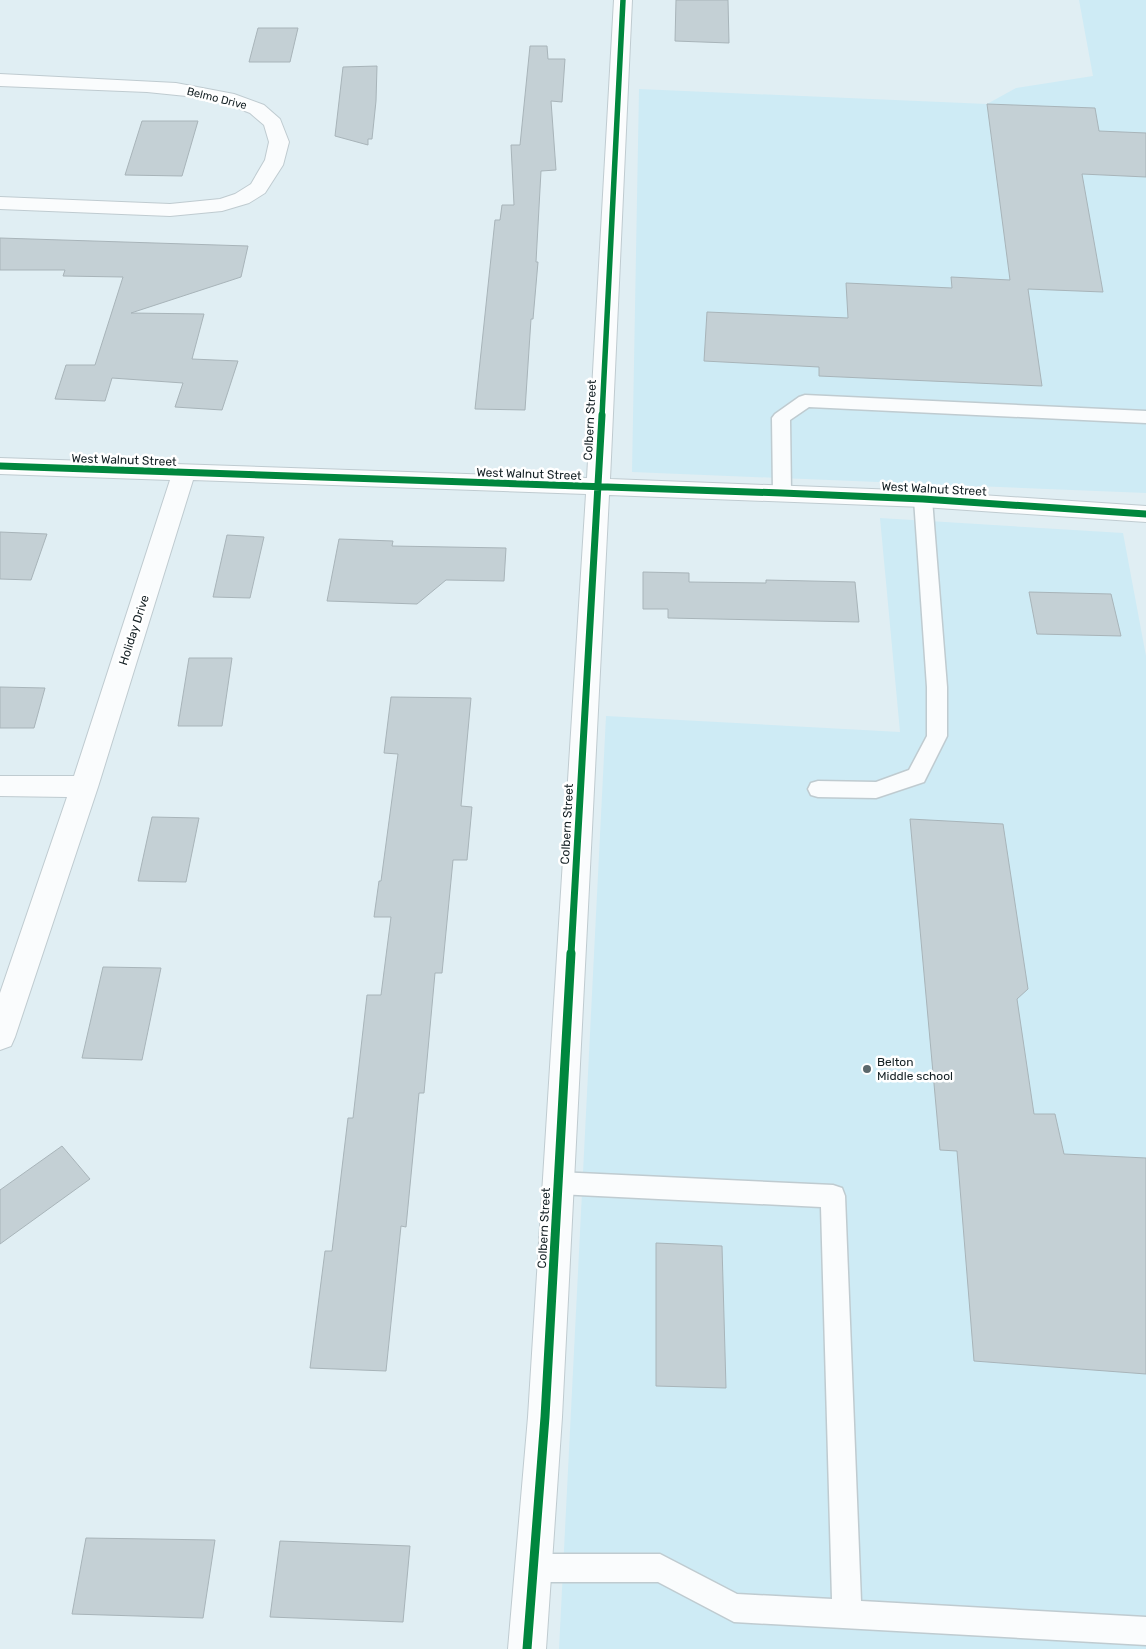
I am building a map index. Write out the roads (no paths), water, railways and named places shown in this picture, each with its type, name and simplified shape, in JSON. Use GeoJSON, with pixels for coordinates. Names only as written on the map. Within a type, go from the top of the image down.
{"type":"FeatureCollection","features":[{"type":"Feature","properties":{"kind":"street","name":"Colbern Street"},"geometry":{"type":"LineString","coordinates":[[527,1649],[544,1418],[558,1183],[598,487],[623,0]]}},
{"type":"Feature","properties":{"kind":"street","name":"Belmo Drive"},"geometry":{"type":"LineString","coordinates":[[0,80],[168,88],[206,93],[238,101],[256,108],[271,120],[279,133],[279,149],[272,170],[258,188],[251,194],[215,206],[170,210],[0,203]]}},
{"type":"Feature","properties":{"kind":"street","name":"West Walnut Street"},"geometry":{"type":"LineString","coordinates":[[0,466],[782,493],[923,499],[1146,514]]}},
{"type":"Feature","properties":{"kind":"street","name":"Holiday Drive"},"geometry":{"type":"LineString","coordinates":[[0,1037],[84,787],[184,473]]}},
{"type":"Feature","properties":{"kind":"street"},"geometry":{"type":"LineString","coordinates":[[0,786],[84,787]]}},
{"type":"Feature","properties":{"kind":"lane"},"geometry":{"type":"LineString","coordinates":[[782,493],[781,418],[805,401],[1146,417]]}},
{"type":"Feature","properties":{"kind":"lane"},"geometry":{"type":"LineString","coordinates":[[818,789],[876,790],[917,776],[937,736],[937,688],[923,499]]}},
{"type":"Feature","properties":{"kind":"lane"},"geometry":{"type":"LineString","coordinates":[[558,1183],[833,1196],[847,1615]]}},
{"type":"Feature","properties":{"kind":"lane"},"geometry":{"type":"LineString","coordinates":[[533,1568],[660,1568],[734,1608],[1146,1631]]}},
{"type":"Feature","properties":{"kind":"place","name":"Belton Middle school"},"geometry":{"type":"Point","coordinates":[867,1069]}}]}
